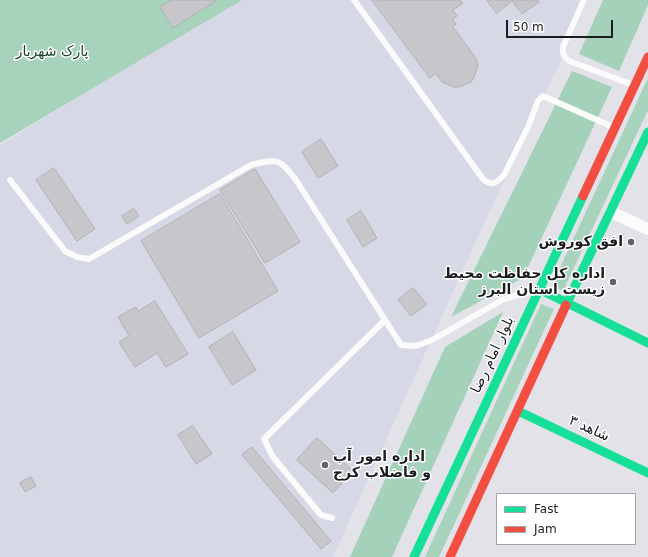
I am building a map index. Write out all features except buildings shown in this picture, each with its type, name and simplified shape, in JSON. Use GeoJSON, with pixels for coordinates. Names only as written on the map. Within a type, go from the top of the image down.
{"type":"FeatureCollection","features":[{"type":"Feature","properties":{"kind":"main road","name":"بلوار امام رضا"},"geometry":{"type":"LineString","coordinates":[[414,557],[648,57]]}},
{"type":"Feature","properties":{"kind":"main road"},"geometry":{"type":"LineString","coordinates":[[450,557],[567,303],[648,132]]}},
{"type":"Feature","properties":{"kind":"main road"},"geometry":{"type":"LineString","coordinates":[[539,289],[648,344]]}},
{"type":"Feature","properties":{"kind":"main road","name":"شاهد ۳"},"geometry":{"type":"LineString","coordinates":[[518,411],[648,473]]}},
{"type":"Feature","properties":{"kind":"street"},"geometry":{"type":"LineString","coordinates":[[611,212],[648,229]]}},
{"type":"Feature","properties":{"kind":"lane"},"geometry":{"type":"LineString","coordinates":[[354,0],[483,179],[488,183],[493,184],[504,175],[528,127],[538,101],[543,96],[615,127]]}},
{"type":"Feature","properties":{"kind":"lane"},"geometry":{"type":"LineString","coordinates":[[584,0],[563,47],[562,53],[564,57],[569,61],[635,85]]}},
{"type":"Feature","properties":{"kind":"lane"},"geometry":{"type":"LineString","coordinates":[[10,180],[65,251],[78,257],[89,259],[251,165],[269,160],[283,163],[296,180],[401,345],[416,346],[432,340],[504,299],[539,289]]}},
{"type":"Feature","properties":{"kind":"lane"},"geometry":{"type":"LineString","coordinates":[[332,518],[321,515],[273,458],[264,440],[386,320]]}},
{"type":"Feature","properties":{"kind":"shaded area"},"geometry":{"type":"Polygon","coordinates":[[[237,0],[588,0],[485,221],[333,557],[0,557],[0,145],[237,0]]]}},
{"type":"Feature","properties":{"kind":"green space","name":"پارک شهریار"},"geometry":{"type":"Polygon","coordinates":[[[0,0],[242,0],[0,143],[0,0]]]}},
{"type":"Feature","properties":{"kind":"green space"},"geometry":{"type":"Polygon","coordinates":[[[603,0],[648,0],[648,5],[619,71],[579,54],[603,0]]]}},
{"type":"Feature","properties":{"kind":"green space"},"geometry":{"type":"Polygon","coordinates":[[[572,71],[612,87],[523,278],[451,317],[572,71]]]}},
{"type":"Feature","properties":{"kind":"green space"},"geometry":{"type":"Polygon","coordinates":[[[648,78],[648,110],[563,291],[552,285],[648,78]]]}},
{"type":"Feature","properties":{"kind":"green space"},"geometry":{"type":"Polygon","coordinates":[[[541,304],[554,309],[439,557],[425,557],[541,304]]]}},
{"type":"Feature","properties":{"kind":"green space"},"geometry":{"type":"Polygon","coordinates":[[[503,312],[392,557],[350,557],[445,347],[503,312]]]}},
{"type":"Feature","properties":{"kind":"traffic: fast"},"geometry":{"type":"LineString","coordinates":[[566,305],[648,132]]}},
{"type":"Feature","properties":{"kind":"traffic: fast"},"geometry":{"type":"LineString","coordinates":[[414,557],[583,196]]}},
{"type":"Feature","properties":{"kind":"traffic: fast"},"geometry":{"type":"LineString","coordinates":[[539,289],[648,343]]}},
{"type":"Feature","properties":{"kind":"traffic: fast"},"geometry":{"type":"LineString","coordinates":[[518,411],[648,473]]}},
{"type":"Feature","properties":{"kind":"traffic: jam"},"geometry":{"type":"LineString","coordinates":[[583,196],[648,57]]}},
{"type":"Feature","properties":{"kind":"traffic: jam"},"geometry":{"type":"LineString","coordinates":[[450,557],[566,305]]}},
{"type":"Feature","properties":{"kind":"place","name":"افق کوروش"},"geometry":{"type":"Point","coordinates":[631,242]}},
{"type":"Feature","properties":{"kind":"place","name":"اداره کل حفاظت محیط زیست استان البرز"},"geometry":{"type":"Point","coordinates":[613,282]}},
{"type":"Feature","properties":{"kind":"place","name":"اداره امور آب و فاضلاب کرج"},"geometry":{"type":"Point","coordinates":[325,465]}}]}
